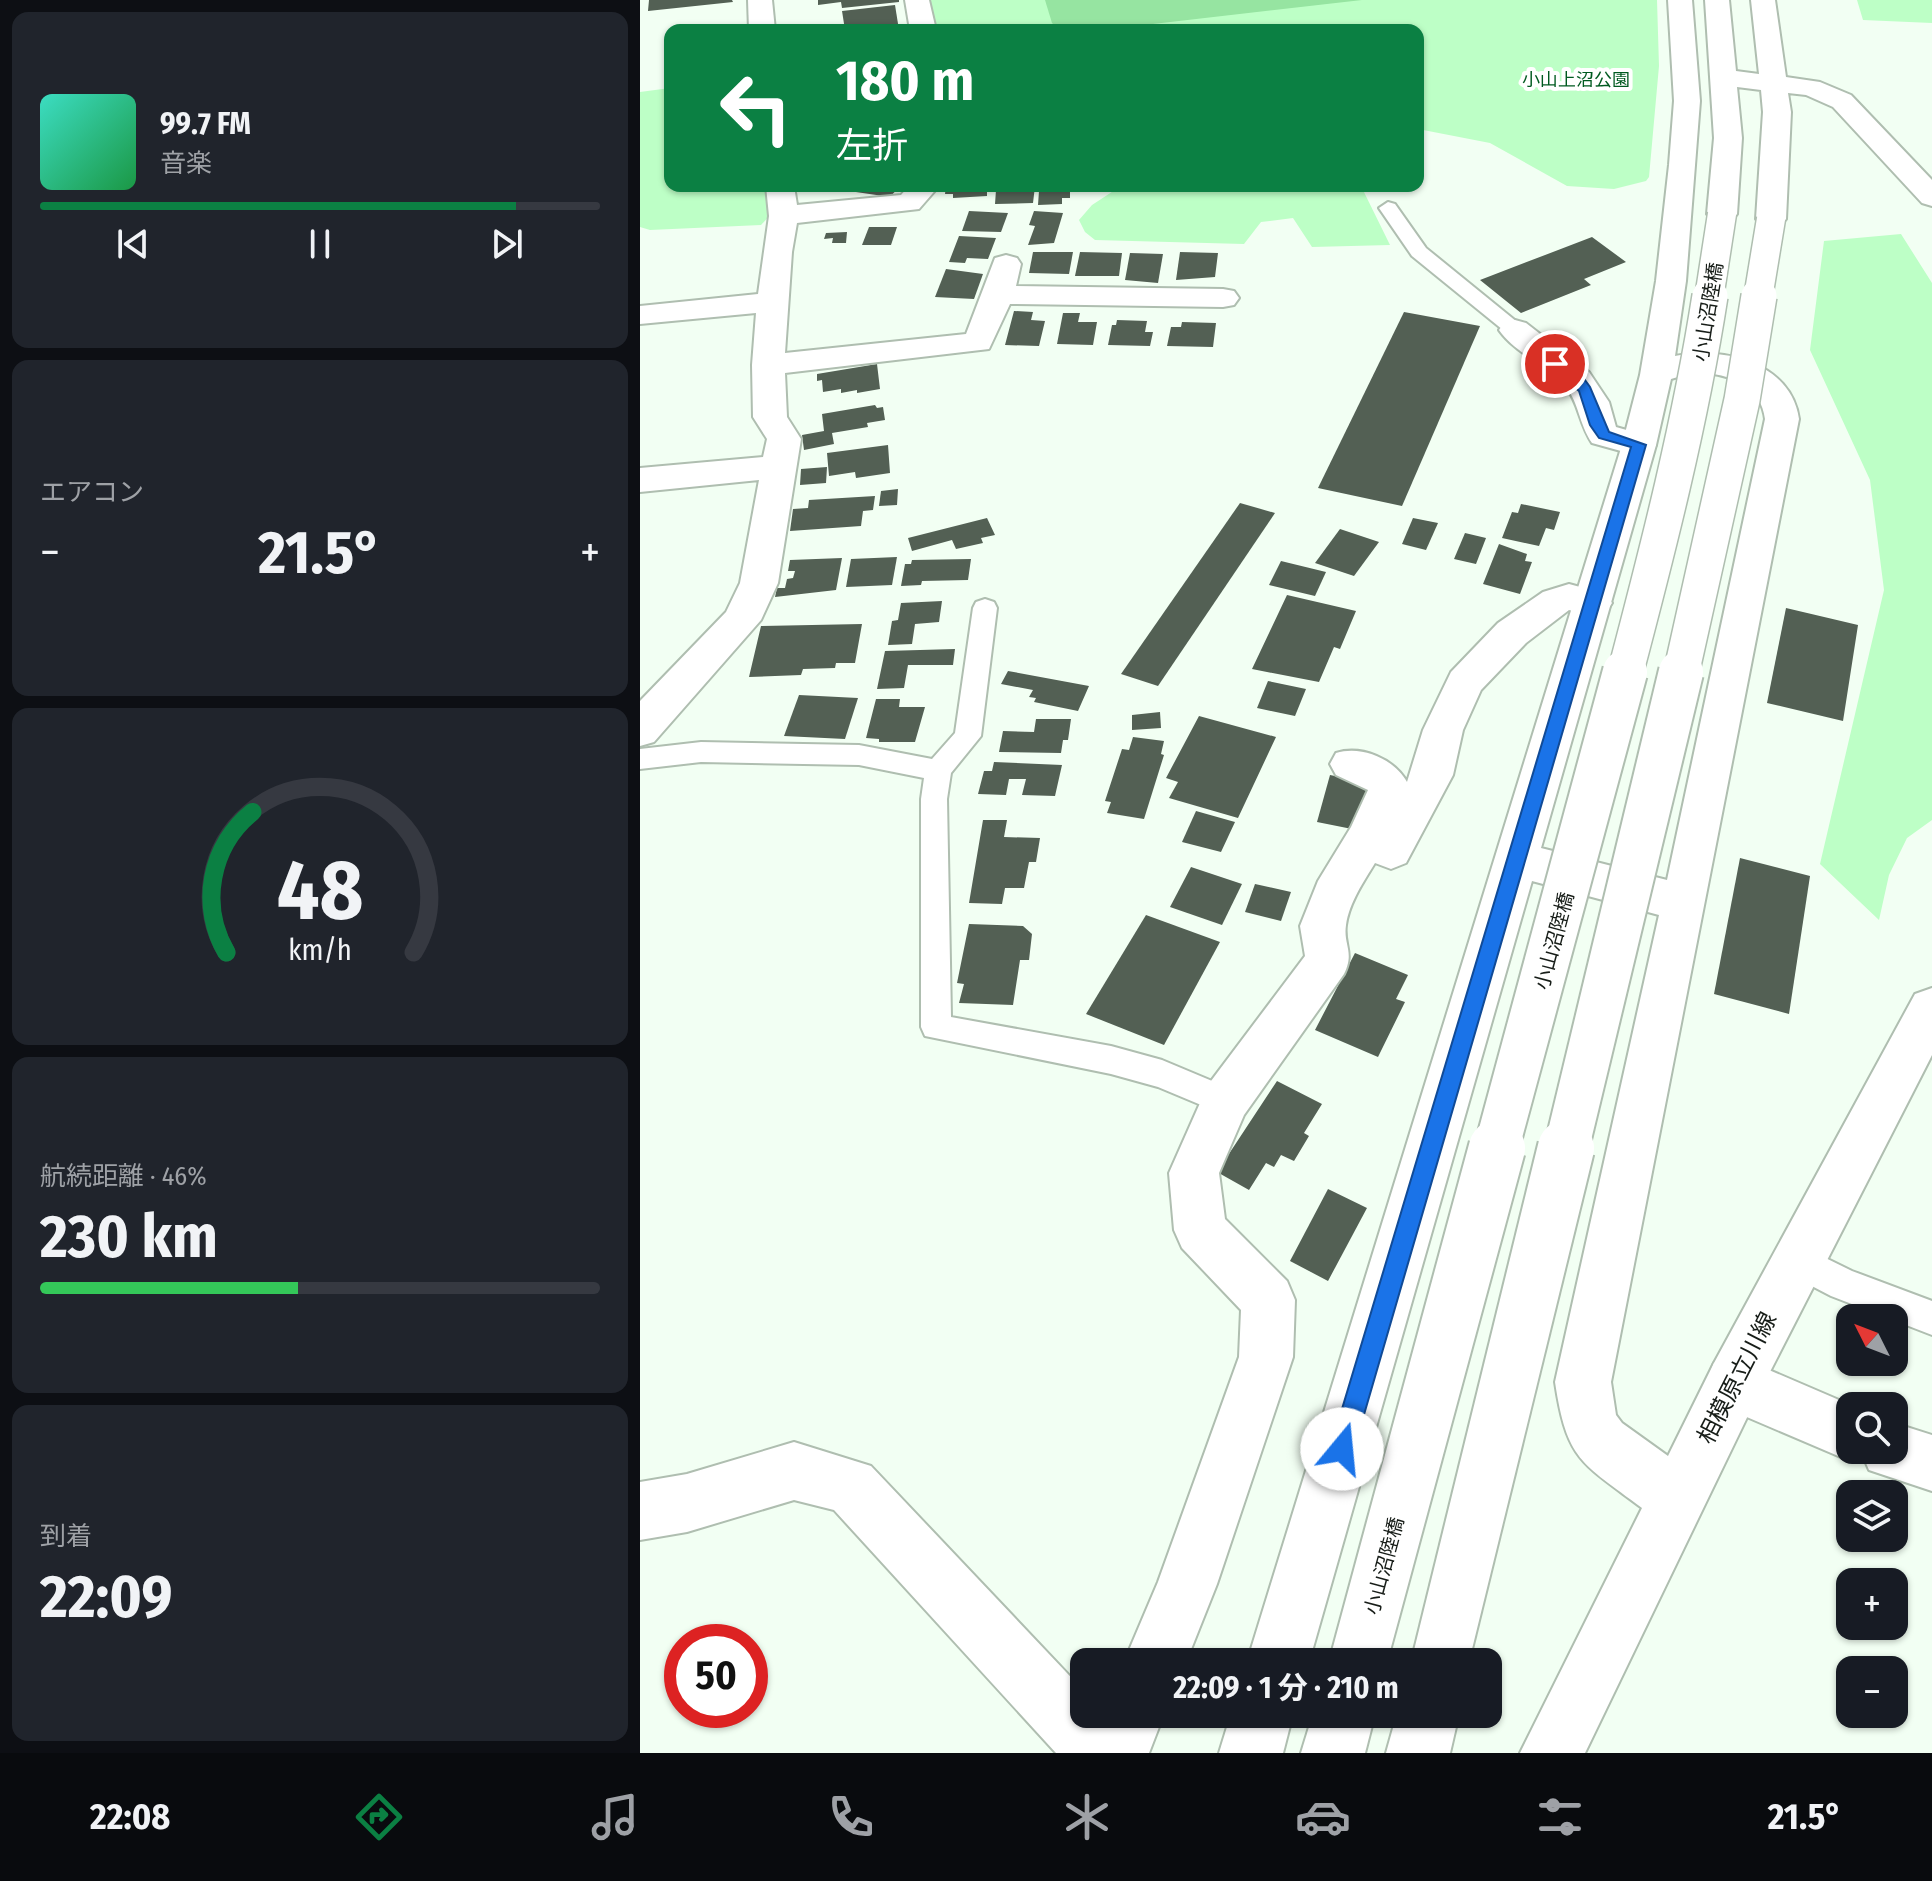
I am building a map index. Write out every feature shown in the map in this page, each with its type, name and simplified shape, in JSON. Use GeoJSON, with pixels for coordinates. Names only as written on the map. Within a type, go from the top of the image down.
{"type":"FeatureCollection","features":[{"type":"Feature","properties":{"kind":"main road"},"geometry":{"type":"LineString","coordinates":[[760,0],[762,24]]}},
{"type":"Feature","properties":{"kind":"main road"},"geometry":{"type":"LineString","coordinates":[[917,0],[922,24]]}},
{"type":"Feature","properties":{"kind":"main road"},"geometry":{"type":"LineString","coordinates":[[1282,1648],[1593,603],[1656,375],[1671,281],[1683,165],[1687,101],[1680,0]]}},
{"type":"Feature","properties":{"kind":"main road","name":"小山沼陸橋"},"geometry":{"type":"LineString","coordinates":[[1362,1648],[1660,543],[1695,391],[1722,214],[1728,138],[1717,0]]}},
{"type":"Feature","properties":{"kind":"main road"},"geometry":{"type":"LineString","coordinates":[[1443,1648],[1682,672],[1742,400],[1771,219],[1778,145],[1776,82],[1763,0]]}},
{"type":"Feature","properties":{"kind":"main road"},"geometry":{"type":"LineString","coordinates":[[1725,78],[1776,82],[1822,91],[1842,101],[1932,197]]}},
{"type":"Feature","properties":{"kind":"main road"},"geometry":{"type":"LineString","coordinates":[[644,719],[742,620],[759,583],[784,439],[770,417],[768,365],[782,201],[868,205],[909,203],[919,192]]}},
{"type":"Feature","properties":{"kind":"main road"},"geometry":{"type":"LineString","coordinates":[[768,365],[978,342],[998,295],[1006,264]]}},
{"type":"Feature","properties":{"kind":"main road"},"geometry":{"type":"LineString","coordinates":[[998,295],[1223,298]]}},
{"type":"Feature","properties":{"kind":"main road"},"geometry":{"type":"LineString","coordinates":[[640,315],[772,302]]}},
{"type":"Feature","properties":{"kind":"main road"},"geometry":{"type":"LineString","coordinates":[[1515,330],[1577,379],[1592,402],[1597,425],[1604,435],[1639,445]]}},
{"type":"Feature","properties":{"kind":"main road"},"geometry":{"type":"LineString","coordinates":[[1656,375],[1669,366],[1686,362],[1717,363],[1740,370],[1767,386],[1778,399],[1782,419],[1583,1382],[1590,1425],[1602,1443],[1675,1497]]}},
{"type":"Feature","properties":{"kind":"main road"},"geometry":{"type":"LineString","coordinates":[[640,480],[780,467]]}},
{"type":"Feature","properties":{"kind":"main road"},"geometry":{"type":"LineString","coordinates":[[1161,1648],[1187,1584],[1266,1357],[1268,1300],[1200,1230],[1194,1173],[1225,1101],[1328,960],[1432,775],[1443,730],[1465,682],[1512,633],[1556,601],[1569,597],[1593,603]]}},
{"type":"Feature","properties":{"kind":"main road"},"geometry":{"type":"LineString","coordinates":[[1328,960],[1323,926],[1340,881],[1369,836],[1390,789],[1382,777],[1351,764]]}},
{"type":"Feature","properties":{"kind":"main road"},"geometry":{"type":"LineString","coordinates":[[1517,859],[1684,903]]}},
{"type":"Feature","properties":{"kind":"main road","name":"相模原立川線"},"geometry":{"type":"LineString","coordinates":[[1552,1753],[1675,1497],[1932,1008]]}},
{"type":"Feature","properties":{"kind":"main road"},"geometry":{"type":"LineString","coordinates":[[1734,1383],[1836,1427]]}},
{"type":"Feature","properties":{"kind":"main road"},"geometry":{"type":"LineString","coordinates":[[1908,1456],[1932,1463]]}},
{"type":"Feature","properties":{"kind":"main road"},"geometry":{"type":"LineString","coordinates":[[640,1511],[687,1503],[794,1471],[851,1486],[1099,1753]]}},
{"type":"Feature","properties":{"kind":"main road"},"geometry":{"type":"LineString","coordinates":[[1117,1753],[1127,1728]]}},
{"type":"Feature","properties":{"kind":"main road"},"geometry":{"type":"LineString","coordinates":[[1251,1753],[1258,1728]]}},
{"type":"Feature","properties":{"kind":"main road"},"geometry":{"type":"LineString","coordinates":[[1333,1753],[1340,1728]]}},
{"type":"Feature","properties":{"kind":"main road"},"geometry":{"type":"LineString","coordinates":[[1418,1753],[1424,1728]]}},
{"type":"Feature","properties":{"kind":"lane"},"geometry":{"type":"LineString","coordinates":[[1388,208],[1419,252],[1515,330]]}},
{"type":"Feature","properties":{"kind":"lane"},"geometry":{"type":"LineString","coordinates":[[985,608],[968,736],[938,770],[934,799],[936,1027],[1111,1060],[1162,1074],[1225,1101]]}},
{"type":"Feature","properties":{"kind":"lane"},"geometry":{"type":"LineString","coordinates":[[640,759],[701,752],[844,754],[938,770]]}},
{"type":"Feature","properties":{"kind":"lane"},"geometry":{"type":"LineString","coordinates":[[1797,1260],[1843,1284],[1932,1318]]}},
{"type":"Feature","properties":{"kind":"green space","name":"小山上沼公園"},"geometry":{"type":"Polygon","coordinates":[[[930,0],[1657,0],[1659,66],[1649,177],[1646,181],[1614,189],[1567,186],[1490,143],[1424,130],[1424,24],[934,24],[930,0]]]}},
{"type":"Feature","properties":{"kind":"green space"},"geometry":{"type":"Polygon","coordinates":[[[1857,0],[1932,0],[1932,23],[1863,20],[1857,0]]]}},
{"type":"Feature","properties":{"kind":"green space"},"geometry":{"type":"Polygon","coordinates":[[[664,89],[664,192],[770,192],[775,210],[761,225],[650,230],[640,227],[640,92],[664,89]]]}},
{"type":"Feature","properties":{"kind":"green space"},"geometry":{"type":"Polygon","coordinates":[[[1112,192],[1364,192],[1390,245],[1312,247],[1293,218],[1261,222],[1244,244],[1095,240],[1085,232],[1079,220],[1092,205],[1112,192]]]}},
{"type":"Feature","properties":{"kind":"green space"},"geometry":{"type":"Polygon","coordinates":[[[1901,234],[1932,283],[1932,820],[1907,838],[1889,875],[1879,920],[1820,864],[1884,590],[1870,480],[1810,350],[1824,241],[1901,234]]]}},
{"type":"Feature","properties":{"kind":"shaded area"},"geometry":{"type":"Polygon","coordinates":[[[1045,0],[1362,0],[1153,24],[1052,23],[1045,0]]]}},
{"type":"Feature","properties":{"kind":"building"},"geometry":{"type":"Polygon","coordinates":[[[649,0],[732,0],[733,2],[648,11],[649,0]]]}},
{"type":"Feature","properties":{"kind":"building"},"geometry":{"type":"Polygon","coordinates":[[[818,0],[899,2],[842,8],[841,2],[818,5],[818,0]]]}},
{"type":"Feature","properties":{"kind":"building"},"geometry":{"type":"Polygon","coordinates":[[[895,5],[898,24],[844,24],[842,11],[895,5]]]}},
{"type":"Feature","properties":{"kind":"building"},"geometry":{"type":"Polygon","coordinates":[[[856,192],[895,192],[890,197],[856,192]]]}},
{"type":"Feature","properties":{"kind":"building"},"geometry":{"type":"Polygon","coordinates":[[[987,192],[987,196],[953,198],[953,194],[945,194],[987,192]]]}},
{"type":"Feature","properties":{"kind":"building"},"geometry":{"type":"Polygon","coordinates":[[[996,192],[1034,192],[1033,203],[995,204],[996,192]]]}},
{"type":"Feature","properties":{"kind":"building"},"geometry":{"type":"Polygon","coordinates":[[[1039,192],[1070,192],[1070,198],[1062,198],[1062,204],[1038,205],[1039,192]]]}},
{"type":"Feature","properties":{"kind":"building"},"geometry":{"type":"Polygon","coordinates":[[[969,211],[1008,213],[1001,232],[962,231],[969,211]]]}},
{"type":"Feature","properties":{"kind":"building"},"geometry":{"type":"Polygon","coordinates":[[[1034,211],[1063,213],[1054,243],[1028,245],[1035,226],[1029,225],[1034,211]]]}},
{"type":"Feature","properties":{"kind":"building"},"geometry":{"type":"Polygon","coordinates":[[[869,227],[897,227],[891,245],[862,245],[869,227]]]}},
{"type":"Feature","properties":{"kind":"building"},"geometry":{"type":"Polygon","coordinates":[[[847,232],[846,243],[832,243],[833,238],[824,239],[826,233],[847,232]]]}},
{"type":"Feature","properties":{"kind":"building"},"geometry":{"type":"Polygon","coordinates":[[[959,236],[996,238],[988,259],[967,258],[965,263],[949,262],[959,236]]]}},
{"type":"Feature","properties":{"kind":"building"},"geometry":{"type":"Polygon","coordinates":[[[1592,237],[1626,262],[1584,279],[1591,285],[1521,313],[1480,280],[1592,237]]]}},
{"type":"Feature","properties":{"kind":"building"},"geometry":{"type":"Polygon","coordinates":[[[1033,252],[1073,252],[1069,274],[1029,273],[1033,252]]]}},
{"type":"Feature","properties":{"kind":"building"},"geometry":{"type":"Polygon","coordinates":[[[1080,252],[1122,253],[1119,276],[1075,276],[1080,252]]]}},
{"type":"Feature","properties":{"kind":"building"},"geometry":{"type":"Polygon","coordinates":[[[1180,252],[1218,253],[1215,277],[1176,280],[1180,252]]]}},
{"type":"Feature","properties":{"kind":"building"},"geometry":{"type":"Polygon","coordinates":[[[1130,253],[1163,254],[1158,283],[1125,280],[1130,253]]]}},
{"type":"Feature","properties":{"kind":"building"},"geometry":{"type":"Polygon","coordinates":[[[946,269],[983,274],[974,299],[935,297],[946,269]]]}},
{"type":"Feature","properties":{"kind":"building"},"geometry":{"type":"Polygon","coordinates":[[[1014,311],[1033,312],[1031,320],[1045,321],[1039,346],[1005,345],[1014,311]]]}},
{"type":"Feature","properties":{"kind":"building"},"geometry":{"type":"Polygon","coordinates":[[[1404,312],[1480,326],[1402,506],[1318,488],[1404,312]]]}},
{"type":"Feature","properties":{"kind":"building"},"geometry":{"type":"Polygon","coordinates":[[[1063,313],[1080,313],[1078,322],[1097,322],[1093,345],[1057,344],[1063,313]]]}},
{"type":"Feature","properties":{"kind":"building"},"geometry":{"type":"Polygon","coordinates":[[[1117,320],[1147,321],[1145,332],[1153,332],[1150,346],[1108,345],[1112,325],[1116,325],[1117,320]]]}},
{"type":"Feature","properties":{"kind":"building"},"geometry":{"type":"Polygon","coordinates":[[[1182,322],[1216,323],[1213,347],[1167,346],[1171,327],[1181,327],[1182,322]]]}},
{"type":"Feature","properties":{"kind":"building"},"geometry":{"type":"Polygon","coordinates":[[[877,364],[880,389],[857,393],[857,390],[841,393],[841,389],[823,392],[822,380],[817,381],[817,374],[877,364]]]}},
{"type":"Feature","properties":{"kind":"building"},"geometry":{"type":"Polygon","coordinates":[[[875,405],[877,408],[883,407],[885,420],[867,423],[868,427],[832,433],[834,444],[804,450],[802,435],[824,431],[822,414],[875,405]]]}},
{"type":"Feature","properties":{"kind":"building"},"geometry":{"type":"Polygon","coordinates":[[[888,445],[890,473],[856,478],[855,472],[829,476],[827,453],[888,445]]]}},
{"type":"Feature","properties":{"kind":"building"},"geometry":{"type":"Polygon","coordinates":[[[827,467],[826,483],[800,485],[801,469],[827,467]]]}},
{"type":"Feature","properties":{"kind":"building"},"geometry":{"type":"Polygon","coordinates":[[[898,489],[897,505],[879,506],[881,491],[898,489]]]}},
{"type":"Feature","properties":{"kind":"building"},"geometry":{"type":"Polygon","coordinates":[[[875,496],[873,510],[863,511],[861,526],[790,531],[793,509],[808,508],[809,500],[875,496]]]}},
{"type":"Feature","properties":{"kind":"building"},"geometry":{"type":"Polygon","coordinates":[[[1240,503],[1275,513],[1158,686],[1121,674],[1240,503]]]}},
{"type":"Feature","properties":{"kind":"building"},"geometry":{"type":"Polygon","coordinates":[[[1521,504],[1560,512],[1554,530],[1546,528],[1539,546],[1502,538],[1512,512],[1518,513],[1521,504]]]}},
{"type":"Feature","properties":{"kind":"building"},"geometry":{"type":"Polygon","coordinates":[[[987,518],[995,535],[981,538],[983,543],[956,549],[952,540],[912,551],[908,538],[987,518]]]}},
{"type":"Feature","properties":{"kind":"building"},"geometry":{"type":"Polygon","coordinates":[[[1413,518],[1438,523],[1426,550],[1402,544],[1413,518]]]}},
{"type":"Feature","properties":{"kind":"building"},"geometry":{"type":"Polygon","coordinates":[[[1340,529],[1379,542],[1354,576],[1315,563],[1340,529]]]}},
{"type":"Feature","properties":{"kind":"building"},"geometry":{"type":"Polygon","coordinates":[[[1465,533],[1486,538],[1476,564],[1454,559],[1465,533]]]}},
{"type":"Feature","properties":{"kind":"building"},"geometry":{"type":"Polygon","coordinates":[[[1499,544],[1527,554],[1525,561],[1532,562],[1520,594],[1483,584],[1499,544]]]}},
{"type":"Feature","properties":{"kind":"building"},"geometry":{"type":"Polygon","coordinates":[[[897,557],[892,585],[846,587],[851,559],[897,557]]]}},
{"type":"Feature","properties":{"kind":"building"},"geometry":{"type":"Polygon","coordinates":[[[842,558],[836,590],[775,597],[777,588],[785,588],[787,579],[793,578],[795,571],[788,571],[790,560],[842,558]]]}},
{"type":"Feature","properties":{"kind":"building"},"geometry":{"type":"Polygon","coordinates":[[[971,559],[968,580],[922,581],[921,585],[901,586],[905,564],[911,564],[912,560],[971,559]]]}},
{"type":"Feature","properties":{"kind":"building"},"geometry":{"type":"Polygon","coordinates":[[[1281,561],[1326,572],[1315,596],[1269,585],[1281,561]]]}},
{"type":"Feature","properties":{"kind":"building"},"geometry":{"type":"Polygon","coordinates":[[[1287,595],[1356,611],[1340,649],[1334,647],[1319,682],[1252,669],[1287,595]]]}},
{"type":"Feature","properties":{"kind":"building"},"geometry":{"type":"Polygon","coordinates":[[[942,601],[939,622],[915,624],[912,644],[888,645],[892,621],[898,620],[901,603],[942,601]]]}},
{"type":"Feature","properties":{"kind":"building"},"geometry":{"type":"Polygon","coordinates":[[[1786,608],[1858,625],[1843,721],[1767,703],[1786,608]]]}},
{"type":"Feature","properties":{"kind":"building"},"geometry":{"type":"Polygon","coordinates":[[[862,624],[855,663],[836,663],[835,668],[803,669],[801,675],[749,677],[761,626],[862,624]]]}},
{"type":"Feature","properties":{"kind":"building"},"geometry":{"type":"Polygon","coordinates":[[[955,649],[953,665],[908,665],[904,688],[877,689],[885,651],[955,649]]]}},
{"type":"Feature","properties":{"kind":"building"},"geometry":{"type":"Polygon","coordinates":[[[1008,671],[1089,686],[1078,711],[1034,702],[1036,698],[1029,697],[1033,690],[1001,684],[1008,671]]]}},
{"type":"Feature","properties":{"kind":"building"},"geometry":{"type":"Polygon","coordinates":[[[1268,681],[1306,689],[1295,716],[1257,708],[1268,681]]]}},
{"type":"Feature","properties":{"kind":"building"},"geometry":{"type":"Polygon","coordinates":[[[799,695],[858,698],[845,739],[784,736],[799,695]]]}},
{"type":"Feature","properties":{"kind":"building"},"geometry":{"type":"Polygon","coordinates":[[[876,699],[900,699],[899,707],[925,707],[915,742],[879,742],[879,739],[866,738],[876,699]]]}},
{"type":"Feature","properties":{"kind":"building"},"geometry":{"type":"Polygon","coordinates":[[[1160,712],[1161,728],[1132,730],[1132,715],[1160,712]]]}},
{"type":"Feature","properties":{"kind":"building"},"geometry":{"type":"Polygon","coordinates":[[[1199,716],[1276,737],[1238,818],[1169,798],[1178,782],[1166,778],[1199,716]]]}},
{"type":"Feature","properties":{"kind":"building"},"geometry":{"type":"Polygon","coordinates":[[[1036,719],[1071,719],[1068,740],[1063,740],[1061,753],[999,752],[1003,731],[1034,732],[1036,719]]]}},
{"type":"Feature","properties":{"kind":"building"},"geometry":{"type":"Polygon","coordinates":[[[1133,737],[1164,741],[1161,754],[1164,755],[1144,819],[1107,813],[1111,802],[1105,801],[1122,749],[1129,750],[1133,737]]]}},
{"type":"Feature","properties":{"kind":"building"},"geometry":{"type":"Polygon","coordinates":[[[994,762],[1062,765],[1055,796],[1022,795],[1026,779],[1009,779],[1006,795],[978,794],[984,771],[992,771],[994,762]]]}},
{"type":"Feature","properties":{"kind":"building"},"geometry":{"type":"Polygon","coordinates":[[[1330,775],[1375,784],[1362,831],[1317,822],[1330,775]]]}},
{"type":"Feature","properties":{"kind":"building"},"geometry":{"type":"Polygon","coordinates":[[[1196,811],[1235,822],[1221,852],[1182,842],[1196,811]]]}},
{"type":"Feature","properties":{"kind":"building"},"geometry":{"type":"Polygon","coordinates":[[[983,820],[1007,820],[1004,837],[1040,838],[1036,862],[1029,862],[1024,888],[1005,888],[1002,904],[969,903],[983,820]]]}},
{"type":"Feature","properties":{"kind":"building"},"geometry":{"type":"Polygon","coordinates":[[[1740,858],[1810,876],[1789,1014],[1714,994],[1740,858]]]}},
{"type":"Feature","properties":{"kind":"building"},"geometry":{"type":"Polygon","coordinates":[[[1191,867],[1242,884],[1222,925],[1170,907],[1191,867]]]}},
{"type":"Feature","properties":{"kind":"building"},"geometry":{"type":"Polygon","coordinates":[[[1255,884],[1291,892],[1281,921],[1245,912],[1255,884]]]}},
{"type":"Feature","properties":{"kind":"building"},"geometry":{"type":"Polygon","coordinates":[[[1146,915],[1220,942],[1164,1045],[1086,1014],[1146,915]]]}},
{"type":"Feature","properties":{"kind":"building"},"geometry":{"type":"Polygon","coordinates":[[[969,924],[1023,926],[1032,934],[1029,960],[1020,960],[1013,1005],[959,1003],[964,984],[957,983],[969,924]]]}},
{"type":"Feature","properties":{"kind":"building"},"geometry":{"type":"Polygon","coordinates":[[[1355,953],[1408,975],[1396,999],[1405,1002],[1378,1057],[1315,1030],[1355,953]]]}},
{"type":"Feature","properties":{"kind":"building"},"geometry":{"type":"Polygon","coordinates":[[[1277,1081],[1322,1104],[1304,1133],[1309,1136],[1294,1161],[1281,1155],[1274,1167],[1266,1163],[1249,1190],[1217,1172],[1277,1081]]]}},
{"type":"Feature","properties":{"kind":"building"},"geometry":{"type":"Polygon","coordinates":[[[1328,1189],[1367,1208],[1328,1281],[1290,1261],[1328,1189]]]}},
{"type":"Feature","properties":{"kind":"route"},"geometry":{"type":"LineString","coordinates":[[1342,1449],[1639,445],[1604,435],[1597,425],[1586,390],[1577,379],[1555,364]]}}]}
